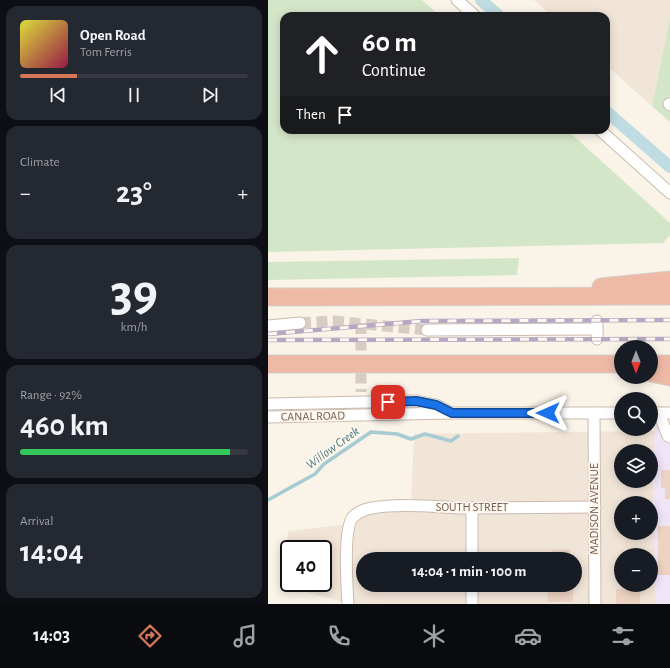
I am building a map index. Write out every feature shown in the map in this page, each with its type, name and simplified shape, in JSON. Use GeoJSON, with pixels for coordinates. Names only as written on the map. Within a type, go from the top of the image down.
{"type":"FeatureCollection","features":[{"type":"Feature","properties":{"kind":"highway"},"geometry":{"type":"LineString","coordinates":[[503,296],[670,280]]}},
{"type":"Feature","properties":{"kind":"highway"},"geometry":{"type":"LineString","coordinates":[[268,297],[670,296]]}},
{"type":"Feature","properties":{"kind":"highway"},"geometry":{"type":"LineString","coordinates":[[268,364],[614,364]]}},
{"type":"Feature","properties":{"kind":"highway"},"geometry":{"type":"LineString","coordinates":[[599,364],[614,367]]}},
{"type":"Feature","properties":{"kind":"highway"},"geometry":{"type":"LineString","coordinates":[[658,364],[670,364]]}},
{"type":"Feature","properties":{"kind":"highway"},"geometry":{"type":"LineString","coordinates":[[658,375],[670,377]]}},
{"type":"Feature","properties":{"kind":"street"},"geometry":{"type":"LineString","coordinates":[[457,0],[470,12]]}},
{"type":"Feature","properties":{"kind":"street"},"geometry":{"type":"LineString","coordinates":[[604,134],[670,193]]}},
{"type":"Feature","properties":{"kind":"street"},"geometry":{"type":"LineString","coordinates":[[268,326],[300,323]]}},
{"type":"Feature","properties":{"kind":"street"},"geometry":{"type":"LineString","coordinates":[[427,330],[597,330]]}},
{"type":"Feature","properties":{"kind":"street"},"geometry":{"type":"LineString","coordinates":[[268,404],[361,397],[416,401],[436,405],[452,413]]}},
{"type":"Feature","properties":{"kind":"street","name":"CANAL ROAD"},"geometry":{"type":"LineString","coordinates":[[268,417],[452,413],[614,413]]}},
{"type":"Feature","properties":{"kind":"street","name":"MADISON AVENUE"},"geometry":{"type":"LineString","coordinates":[[594,413],[595,604]]}},
{"type":"Feature","properties":{"kind":"street"},"geometry":{"type":"LineString","coordinates":[[660,413],[668,436],[670,437]]}},
{"type":"Feature","properties":{"kind":"street","name":"SOUTH STREET"},"geometry":{"type":"LineString","coordinates":[[348,604],[347,540],[353,517],[361,511],[385,506],[472,508],[595,507]]}},
{"type":"Feature","properties":{"kind":"street"},"geometry":{"type":"LineString","coordinates":[[472,508],[472,552]]}},
{"type":"Feature","properties":{"kind":"street"},"geometry":{"type":"LineString","coordinates":[[472,592],[472,604]]}},
{"type":"Feature","properties":{"kind":"shaded area"},"geometry":{"type":"Polygon","coordinates":[[[534,0],[670,0],[670,18],[652,106],[610,69],[610,12],[548,12],[534,0]]]}},
{"type":"Feature","properties":{"kind":"shaded area"},"geometry":{"type":"Polygon","coordinates":[[[658,427],[670,427],[670,604],[655,604],[655,592],[658,592],[658,548],[654,548],[654,540],[658,540],[658,496],[653,496],[653,488],[658,488],[658,444],[654,444],[654,436],[658,436],[658,427]]]}},
{"type":"Feature","properties":{"kind":"shaded area"},"geometry":{"type":"Polygon","coordinates":[[[614,432],[614,436],[655,436],[654,444],[614,444],[614,488],[653,488],[653,496],[614,496],[614,540],[654,540],[654,548],[614,548],[614,592],[655,592],[655,604],[351,604],[306,592],[332,592],[332,540],[287,540],[288,531],[349,524],[361,511],[411,506],[414,434],[614,432]]]}},
{"type":"Feature","properties":{"kind":"green space"},"geometry":{"type":"Polygon","coordinates":[[[268,0],[422,0],[436,12],[280,12],[280,134],[571,134],[670,223],[670,235],[663,243],[268,252],[268,0]]]}},
{"type":"Feature","properties":{"kind":"green space"},"geometry":{"type":"Polygon","coordinates":[[[670,18],[670,122],[652,106],[670,18]]]}},
{"type":"Feature","properties":{"kind":"green space"},"geometry":{"type":"Polygon","coordinates":[[[519,258],[517,275],[268,280],[268,262],[519,258]]]}},
{"type":"Feature","properties":{"kind":"building"},"geometry":{"type":"Polygon","coordinates":[[[661,470],[670,470],[670,499],[665,499],[665,488],[661,488],[661,470]]]}},
{"type":"Feature","properties":{"kind":"building"},"geometry":{"type":"Polygon","coordinates":[[[658,526],[670,526],[670,575],[658,575],[658,526]]]}},
{"type":"Feature","properties":{"kind":"building"},"geometry":{"type":"Polygon","coordinates":[[[552,550],[570,550],[570,552],[552,552],[552,550]]]}},
{"type":"Feature","properties":{"kind":"building"},"geometry":{"type":"Polygon","coordinates":[[[547,592],[573,592],[573,602],[548,602],[547,592]]]}},
{"type":"Feature","properties":{"kind":"building"},"geometry":{"type":"Polygon","coordinates":[[[616,592],[640,592],[640,604],[616,604],[616,592]]]}},
{"type":"Feature","properties":{"kind":"waterway"},"geometry":{"type":"LineString","coordinates":[[481,0],[494,12]]}},
{"type":"Feature","properties":{"kind":"waterway"},"geometry":{"type":"LineString","coordinates":[[610,114],[670,167]]}},
{"type":"Feature","properties":{"kind":"waterway","name":"Willow Creek"},"geometry":{"type":"LineString","coordinates":[[268,500],[315,474],[324,464],[371,432],[397,434],[411,439],[425,434],[451,441],[458,436]]}},
{"type":"Feature","properties":{"kind":"tunnel"},"geometry":{"type":"LineString","coordinates":[[300,323],[333,321],[427,330]]}},
{"type":"Feature","properties":{"kind":"tunnel"},"geometry":{"type":"LineString","coordinates":[[361,323],[361,392]]}},
{"type":"Feature","properties":{"kind":"railway"},"geometry":{"type":"LineString","coordinates":[[268,334],[422,321],[670,320]]}},
{"type":"Feature","properties":{"kind":"railway"},"geometry":{"type":"LineString","coordinates":[[268,340],[670,339]]}},
{"type":"Feature","properties":{"kind":"route"},"geometry":{"type":"LineString","coordinates":[[388,402],[416,401],[436,405],[452,413],[548,413]]}}]}
